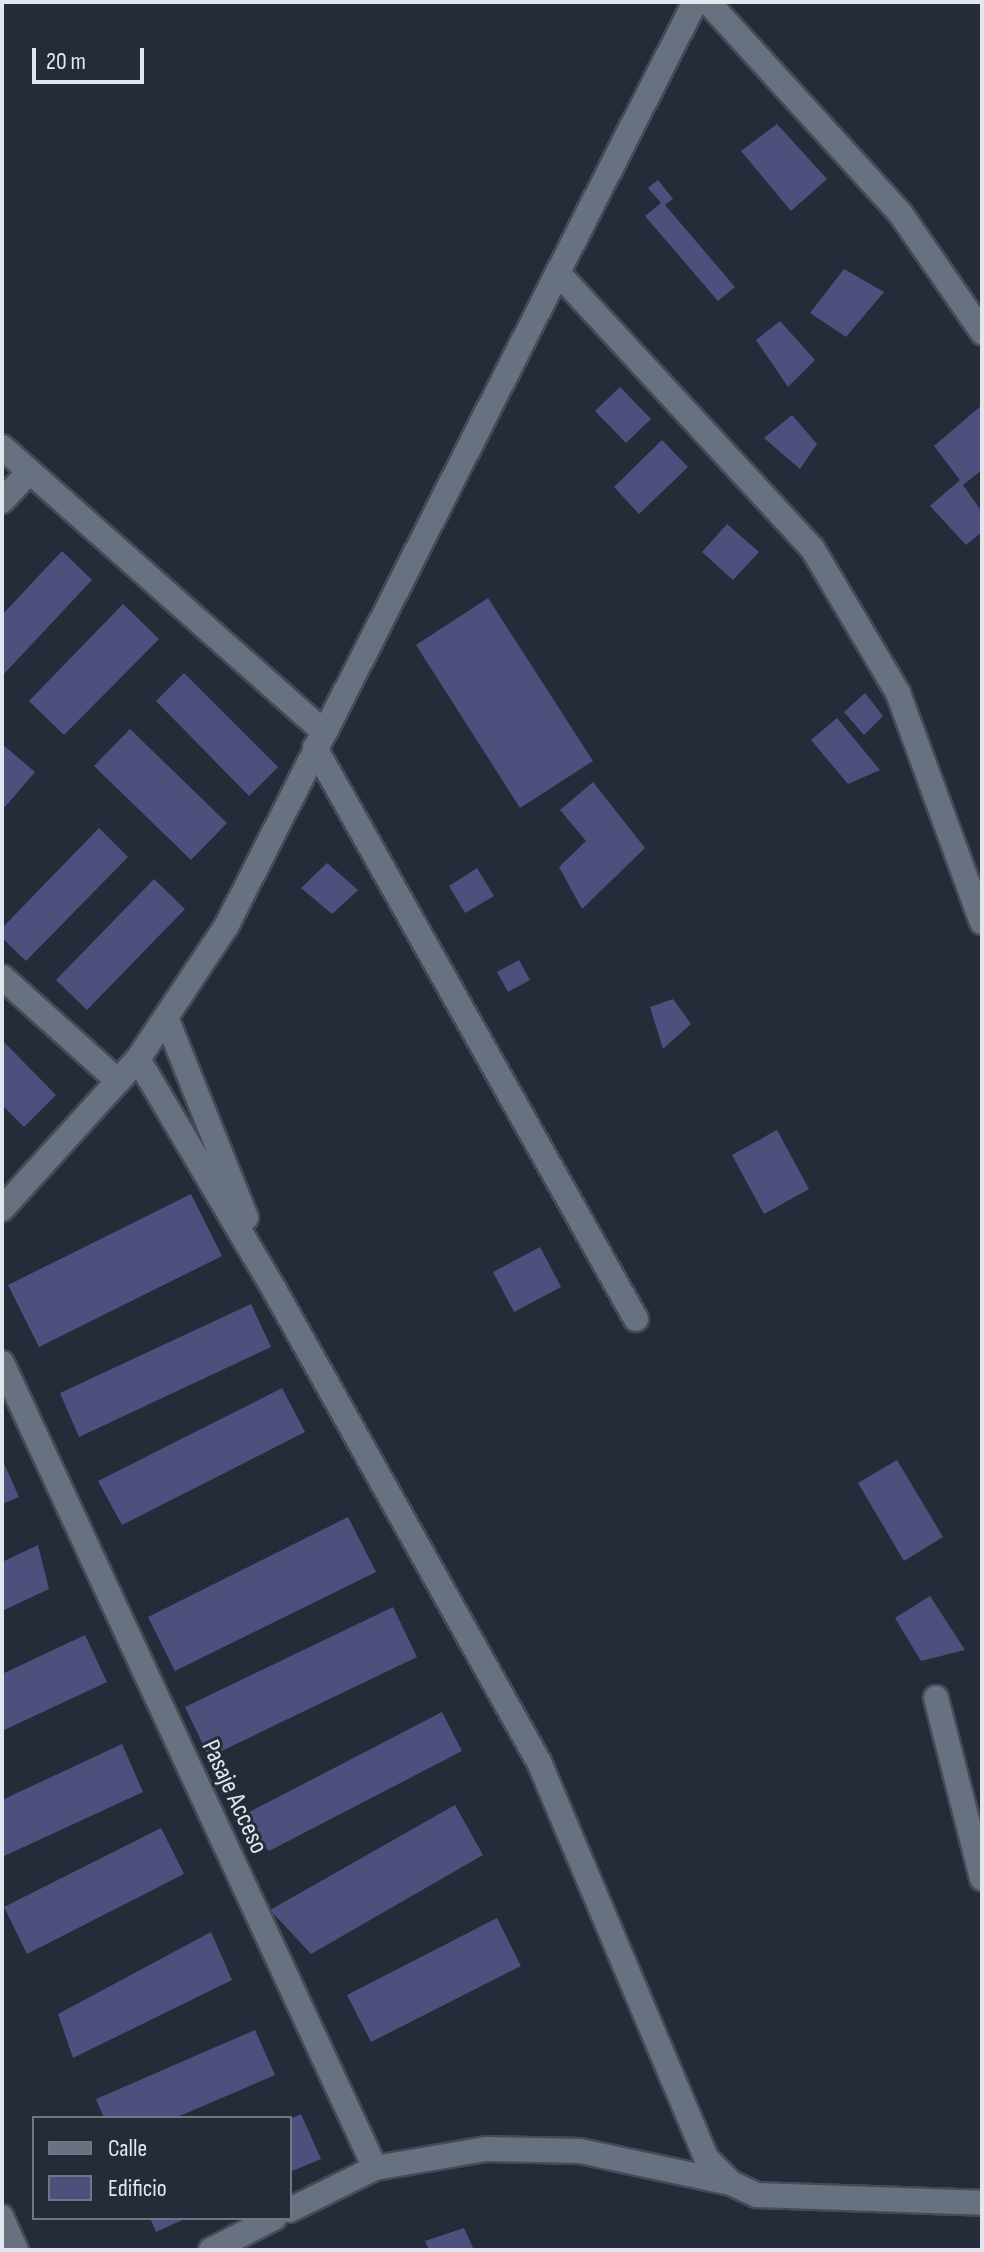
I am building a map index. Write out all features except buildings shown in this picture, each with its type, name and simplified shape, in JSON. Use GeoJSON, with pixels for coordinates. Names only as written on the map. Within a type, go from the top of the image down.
{"type":"FeatureCollection","features":[{"type":"Feature","properties":{"kind":"street"},"geometry":{"type":"LineString","coordinates":[[2,1209],[138,1059],[167,1020],[227,925],[695,2]]}},
{"type":"Feature","properties":{"kind":"street"},"geometry":{"type":"LineString","coordinates":[[708,2],[900,213],[982,332]]}},
{"type":"Feature","properties":{"kind":"street"},"geometry":{"type":"LineString","coordinates":[[558,273],[812,548],[898,693],[982,922]]}},
{"type":"Feature","properties":{"kind":"street"},"geometry":{"type":"LineString","coordinates":[[2,447],[320,740],[636,1319]]}},
{"type":"Feature","properties":{"kind":"street"},"geometry":{"type":"LineString","coordinates":[[2,501],[29,472]]}},
{"type":"Feature","properties":{"kind":"street"},"geometry":{"type":"LineString","coordinates":[[2,977],[118,1081]]}},
{"type":"Feature","properties":{"kind":"street"},"geometry":{"type":"LineString","coordinates":[[167,1020],[275,1291]]}},
{"type":"Feature","properties":{"kind":"street"},"geometry":{"type":"LineString","coordinates":[[138,1059],[275,1291],[539,1762],[706,2158],[731,2183]]}},
{"type":"Feature","properties":{"kind":"street","name":"Pasaje Acceso"},"geometry":{"type":"LineString","coordinates":[[2,1363],[375,2168]]}},
{"type":"Feature","properties":{"kind":"street"},"geometry":{"type":"LineString","coordinates":[[936,1698],[982,1878]]}},
{"type":"Feature","properties":{"kind":"street"},"geometry":{"type":"LineString","coordinates":[[292,2209],[375,2168],[486,2149],[580,2151],[731,2183],[757,2195],[982,2203]]}},
{"type":"Feature","properties":{"kind":"street"},"geometry":{"type":"LineString","coordinates":[[211,2250],[270,2220]]}},
{"type":"Feature","properties":{"kind":"lane"},"geometry":{"type":"LineString","coordinates":[[2,2216],[17,2250]]}}]}
